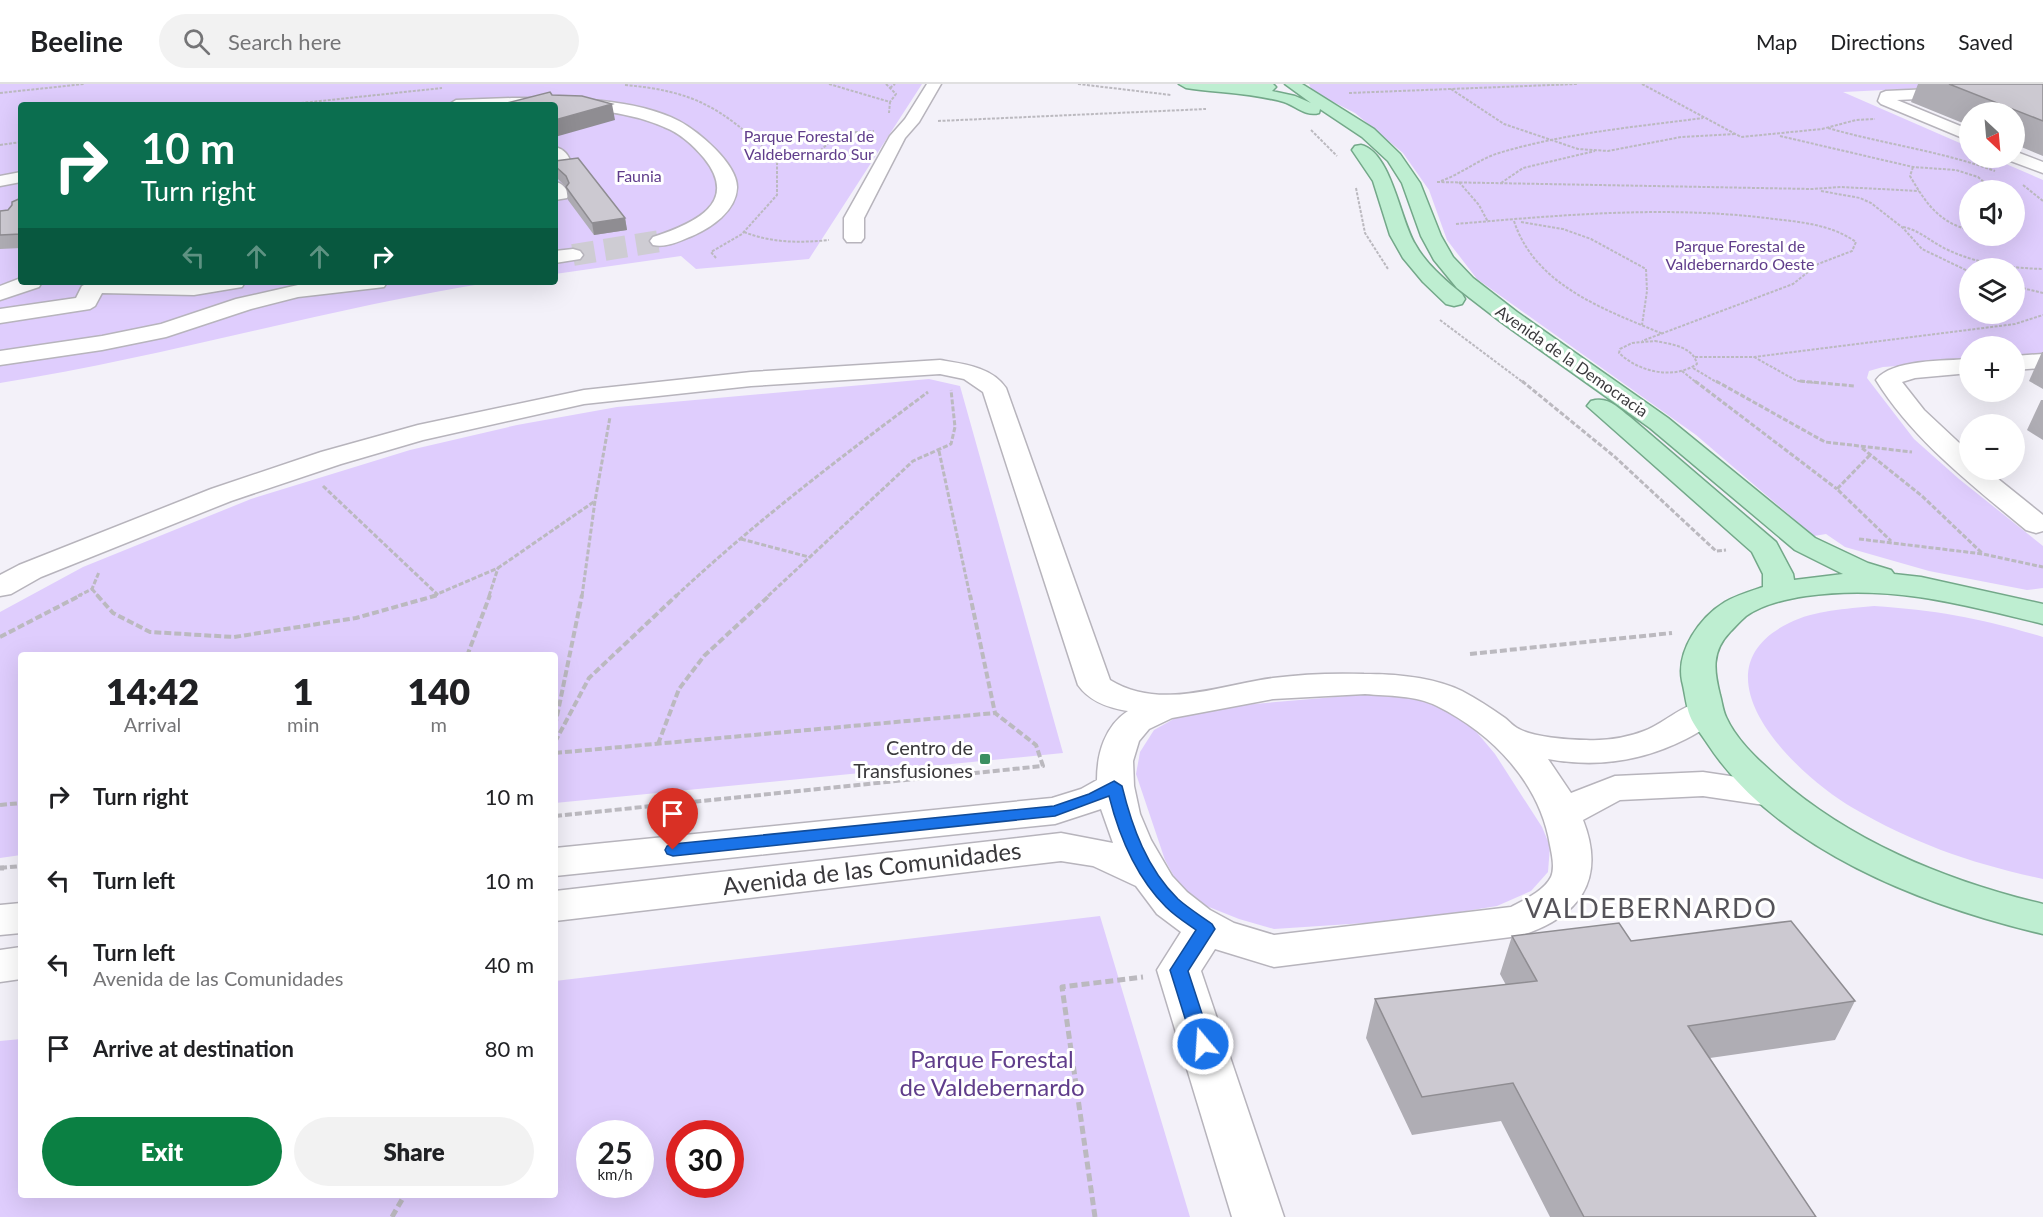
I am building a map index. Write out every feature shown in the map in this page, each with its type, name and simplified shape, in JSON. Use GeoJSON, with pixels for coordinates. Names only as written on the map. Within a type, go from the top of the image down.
{"type":"FeatureCollection","features":[{"type":"Feature","properties":{"kind":"main road"},"geometry":{"type":"LineString","coordinates":[[1186,84],[1246,90],[1282,84]]}},
{"type":"Feature","properties":{"kind":"main road","name":"Avenida de la Democracia"},"geometry":{"type":"LineString","coordinates":[[1292,84],[1368,133],[1394,158],[1410,183],[1431,236],[1444,260],[1465,283],[1509,317],[1659,423],[1805,544],[1857,569],[1905,584]]}},
{"type":"Feature","properties":{"kind":"main road","name":"Avenida de la Democracia"},"geometry":{"type":"LineString","coordinates":[[1246,90],[1278,95],[1301,103],[1346,134],[1384,180],[1400,234],[1413,259],[1437,285],[1479,320],[1621,422],[1764,548],[1778,574],[1779,591]]}},
{"type":"Feature","properties":{"kind":"main road"},"geometry":{"type":"LineString","coordinates":[[2036,610],[1905,584],[1839,584],[1779,591],[1736,609],[1708,635],[1696,670],[1705,711],[1720,738],[1740,764],[1771,793],[1813,824],[1878,861],[1952,893],[2043,919]]}},
{"type":"Feature","properties":{"kind":"street"},"geometry":{"type":"LineString","coordinates":[[854,235],[854,218],[906,126],[934,84]]}},
{"type":"Feature","properties":{"kind":"street"},"geometry":{"type":"LineString","coordinates":[[1959,131],[1886,100],[1886,96],[2043,88]]}},
{"type":"Feature","properties":{"kind":"street"},"geometry":{"type":"LineString","coordinates":[[558,105],[613,108],[657,119],[693,136],[724,171],[728,190],[719,211],[687,233],[660,241]]}},
{"type":"Feature","properties":{"kind":"street"},"geometry":{"type":"LineString","coordinates":[[2025,144],[2033,144]]}},
{"type":"Feature","properties":{"kind":"street"},"geometry":{"type":"LineString","coordinates":[[2025,161],[2043,168]]}},
{"type":"Feature","properties":{"kind":"street"},"geometry":{"type":"LineString","coordinates":[[0,165],[18,162]]}},
{"type":"Feature","properties":{"kind":"street"},"geometry":{"type":"LineString","coordinates":[[0,181],[18,178]]}},
{"type":"Feature","properties":{"kind":"street"},"geometry":{"type":"LineString","coordinates":[[0,294],[23,285]]}},
{"type":"Feature","properties":{"kind":"street"},"geometry":{"type":"LineString","coordinates":[[0,316],[82,304],[87,301],[90,289],[99,286],[194,289],[217,285]]}},
{"type":"Feature","properties":{"kind":"street"},"geometry":{"type":"LineString","coordinates":[[0,358],[102,343],[166,330],[244,304],[298,291],[350,285]]}},
{"type":"Feature","properties":{"kind":"street"},"geometry":{"type":"LineString","coordinates":[[2025,362],[2043,361]]}},
{"type":"Feature","properties":{"kind":"street"},"geometry":{"type":"LineString","coordinates":[[0,587],[30,571],[221,495],[331,458],[418,433],[584,397],[751,379],[940,367],[972,373],[994,388],[1095,685],[1115,698],[1170,707]]}},
{"type":"Feature","properties":{"kind":"street"},"geometry":{"type":"LineString","coordinates":[[1959,367],[1894,375],[1888,380],[1893,390],[1959,459]]}},
{"type":"Feature","properties":{"kind":"street"},"geometry":{"type":"LineString","coordinates":[[1983,480],[2036,524]]}},
{"type":"Feature","properties":{"kind":"street"},"geometry":{"type":"LineString","coordinates":[[0,557],[30,571]]}},
{"type":"Feature","properties":{"kind":"street"},"geometry":{"type":"LineString","coordinates":[[1365,684],[1423,690],[1449,699],[1508,738],[1546,782],[1563,815],[1570,841],[1573,873],[1562,894],[1545,907],[1519,921],[1274,951],[1206,929],[1172,903],[1149,875],[1123,820],[1114,786],[1118,744],[1137,720],[1170,707],[1283,687],[1365,684]]}},
{"type":"Feature","properties":{"kind":"street"},"geometry":{"type":"LineString","coordinates":[[1508,738],[1547,749],[1575,753],[1615,751],[1667,736],[1705,711]]}},
{"type":"Feature","properties":{"kind":"street"},"geometry":{"type":"LineString","coordinates":[[1563,815],[1587,800],[1615,788],[1703,784],[1771,793]]}},
{"type":"Feature","properties":{"kind":"street","name":"Avenida de las Comunidades"},"geometry":{"type":"LineString","coordinates":[[558,862],[1055,811],[1094,798],[1114,786]]}},
{"type":"Feature","properties":{"kind":"street","name":"Avenida de las Comunidades"},"geometry":{"type":"LineString","coordinates":[[558,906],[1061,847],[1101,853],[1149,875]]}},
{"type":"Feature","properties":{"kind":"street"},"geometry":{"type":"LineString","coordinates":[[0,920],[18,918]]}},
{"type":"Feature","properties":{"kind":"street"},"geometry":{"type":"LineString","coordinates":[[1206,929],[1179,970],[1258,1217]]}},
{"type":"Feature","properties":{"kind":"street"},"geometry":{"type":"LineString","coordinates":[[0,966],[18,963]]}},
{"type":"Feature","properties":{"kind":"path"},"geometry":{"type":"LineString","coordinates":[[0,93],[84,84]]}},
{"type":"Feature","properties":{"kind":"path"},"geometry":{"type":"LineString","coordinates":[[829,84],[890,102]]}},
{"type":"Feature","properties":{"kind":"path"},"geometry":{"type":"LineString","coordinates":[[881,131],[889,120],[890,102],[896,94],[886,84]]}},
{"type":"Feature","properties":{"kind":"path"},"geometry":{"type":"LineString","coordinates":[[890,88],[895,84]]}},
{"type":"Feature","properties":{"kind":"path"},"geometry":{"type":"LineString","coordinates":[[1352,93],[1577,84]]}},
{"type":"Feature","properties":{"kind":"path"},"geometry":{"type":"LineString","coordinates":[[1642,84],[1742,137],[1827,128],[1869,140],[1962,159],[2002,173]]}},
{"type":"Feature","properties":{"kind":"path"},"geometry":{"type":"LineString","coordinates":[[617,85],[647,87],[698,98],[741,126],[771,155],[788,156],[821,150],[835,137],[844,133],[881,131],[906,126],[1214,108]]}},
{"type":"Feature","properties":{"kind":"path"},"geometry":{"type":"LineString","coordinates":[[312,102],[450,88]]}},
{"type":"Feature","properties":{"kind":"path"},"geometry":{"type":"LineString","coordinates":[[1451,89],[1504,124],[1578,149],[1608,151],[1681,137],[1735,134]]}},
{"type":"Feature","properties":{"kind":"path"},"geometry":{"type":"LineString","coordinates":[[1704,117],[1550,140],[1496,154],[1456,176],[1437,182],[1919,191]]}},
{"type":"Feature","properties":{"kind":"path"},"geometry":{"type":"LineString","coordinates":[[1308,127],[1340,159]]}},
{"type":"Feature","properties":{"kind":"path"},"geometry":{"type":"LineString","coordinates":[[1776,135],[1913,167],[1931,166],[1962,172],[1980,180]]}},
{"type":"Feature","properties":{"kind":"path"},"geometry":{"type":"LineString","coordinates":[[0,144],[18,142]]}},
{"type":"Feature","properties":{"kind":"path"},"geometry":{"type":"LineString","coordinates":[[1502,183],[1523,168],[1599,150]]}},
{"type":"Feature","properties":{"kind":"path"},"geometry":{"type":"LineString","coordinates":[[716,258],[711,252],[744,232],[777,195],[777,163],[788,156]]}},
{"type":"Feature","properties":{"kind":"path"},"geometry":{"type":"LineString","coordinates":[[1913,167],[1910,176],[1934,214],[1945,223],[1959,227]]}},
{"type":"Feature","properties":{"kind":"path"},"geometry":{"type":"LineString","coordinates":[[1460,182],[1479,205],[1488,222]]}},
{"type":"Feature","properties":{"kind":"path"},"geometry":{"type":"LineString","coordinates":[[1355,186],[1365,233],[1391,272]]}},
{"type":"Feature","properties":{"kind":"path"},"geometry":{"type":"LineString","coordinates":[[2025,187],[2043,201]]}},
{"type":"Feature","properties":{"kind":"path"},"geometry":{"type":"LineString","coordinates":[[1812,189],[1860,198],[1871,203],[1902,227],[1922,249],[1959,267]]}},
{"type":"Feature","properties":{"kind":"path"},"geometry":{"type":"LineString","coordinates":[[1456,224],[1623,213],[1732,213],[1834,229],[1846,234],[1856,242],[1852,251],[1818,264],[1793,284],[1642,341]]}},
{"type":"Feature","properties":{"kind":"path"},"geometry":{"type":"LineString","coordinates":[[1514,221],[1518,236],[1550,277],[1580,299],[1664,334]]}},
{"type":"Feature","properties":{"kind":"path"},"geometry":{"type":"LineString","coordinates":[[1514,221],[1563,230],[1592,239],[1646,268],[1647,291],[1642,325]]}},
{"type":"Feature","properties":{"kind":"path"},"geometry":{"type":"LineString","coordinates":[[1902,227],[1911,228],[1924,238],[1963,257],[2007,266],[2043,269]]}},
{"type":"Feature","properties":{"kind":"path"},"geometry":{"type":"LineString","coordinates":[[744,232],[761,239],[796,243],[854,235]]}},
{"type":"Feature","properties":{"kind":"path"},"geometry":{"type":"LineString","coordinates":[[2025,289],[2043,293]]}},
{"type":"Feature","properties":{"kind":"path"},"geometry":{"type":"LineString","coordinates":[[1695,357],[1754,357],[2015,324],[2043,315]]}},
{"type":"Feature","properties":{"kind":"path"},"geometry":{"type":"LineString","coordinates":[[1438,318],[1556,407],[1615,457],[1716,551]]}},
{"type":"Feature","properties":{"kind":"path"},"geometry":{"type":"LineString","coordinates":[[1642,341],[1668,343],[1689,351],[1698,361],[1694,368],[1682,372],[1653,370],[1631,363],[1619,353],[1620,349],[1632,342],[1642,341]]}},
{"type":"Feature","properties":{"kind":"path"},"geometry":{"type":"LineString","coordinates":[[1754,357],[1797,381],[1855,386]]}},
{"type":"Feature","properties":{"kind":"path"},"geometry":{"type":"LineString","coordinates":[[1624,364],[1631,363]]}},
{"type":"Feature","properties":{"kind":"path"},"geometry":{"type":"LineString","coordinates":[[1694,368],[1793,426],[1825,442],[1913,452]]}},
{"type":"Feature","properties":{"kind":"path"},"geometry":{"type":"LineString","coordinates":[[1682,372],[1837,489],[1891,542]]}},
{"type":"Feature","properties":{"kind":"path"},"geometry":{"type":"LineString","coordinates":[[558,736],[589,678],[706,567],[812,479],[933,388],[925,388]]}},
{"type":"Feature","properties":{"kind":"path"},"geometry":{"type":"LineString","coordinates":[[658,744],[679,689],[704,656],[913,460],[951,444],[955,427],[951,389]]}},
{"type":"Feature","properties":{"kind":"path"},"geometry":{"type":"LineString","coordinates":[[558,713],[579,619],[595,501],[610,416],[599,419]]}},
{"type":"Feature","properties":{"kind":"path"},"geometry":{"type":"LineString","coordinates":[[1861,447],[1922,496],[1983,554]]}},
{"type":"Feature","properties":{"kind":"path"},"geometry":{"type":"LineString","coordinates":[[558,816],[1043,766],[1036,745],[995,713],[939,451]]}},
{"type":"Feature","properties":{"kind":"path"},"geometry":{"type":"LineString","coordinates":[[1837,489],[1870,455]]}},
{"type":"Feature","properties":{"kind":"path"},"geometry":{"type":"LineString","coordinates":[[333,483],[322,486],[438,595]]}},
{"type":"Feature","properties":{"kind":"path"},"geometry":{"type":"LineString","coordinates":[[92,589],[113,613],[150,632],[234,637],[356,618],[438,595],[498,568],[595,501]]}},
{"type":"Feature","properties":{"kind":"path"},"geometry":{"type":"LineString","coordinates":[[740,539],[810,557]]}},
{"type":"Feature","properties":{"kind":"path"},"geometry":{"type":"LineString","coordinates":[[1855,539],[1983,554],[2043,567]]}},
{"type":"Feature","properties":{"kind":"path"},"geometry":{"type":"LineString","coordinates":[[0,637],[92,589],[103,563]]}},
{"type":"Feature","properties":{"kind":"path"},"geometry":{"type":"LineString","coordinates":[[469,652],[480,626],[498,568]]}},
{"type":"Feature","properties":{"kind":"path"},"geometry":{"type":"LineString","coordinates":[[1470,654],[1672,633]]}},
{"type":"Feature","properties":{"kind":"path"},"geometry":{"type":"LineString","coordinates":[[558,753],[995,713]]}},
{"type":"Feature","properties":{"kind":"path"},"geometry":{"type":"LineString","coordinates":[[0,805],[18,803]]}},
{"type":"Feature","properties":{"kind":"path"},"geometry":{"type":"LineString","coordinates":[[0,868],[18,866]]}},
{"type":"Feature","properties":{"kind":"path"},"geometry":{"type":"LineString","coordinates":[[1095,1217],[1062,987],[1143,977]]}},
{"type":"Feature","properties":{"kind":"path"},"geometry":{"type":"LineString","coordinates":[[392,1217],[403,1198]]}},
{"type":"Feature","properties":{"kind":"green space"},"geometry":{"type":"Polygon","coordinates":[[[0,84],[922,84],[809,259],[696,269],[681,256],[558,274],[558,102],[18,102],[18,285],[476,285],[369,305],[124,360],[0,383],[0,84]]]}},
{"type":"Feature","properties":{"kind":"green space","name":"Parque Forestal de Valdebernardo Oeste"},"geometry":{"type":"Polygon","coordinates":[[[1309,84],[2009,84],[1843,92],[1959,143],[1959,168],[2015,168],[2043,180],[2043,355],[2025,357],[2025,336],[1959,336],[1959,362],[1883,367],[1869,371],[1867,378],[1914,439],[1959,480],[2043,546],[2043,588],[2027,590],[1929,571],[1845,547],[1826,534],[1814,536],[1696,435],[1477,279],[1447,240],[1429,190],[1403,153],[1355,113],[1312,91],[1309,84]]]}},
{"type":"Feature","properties":{"kind":"green space"},"geometry":{"type":"Polygon","coordinates":[[[929,379],[960,386],[1063,753],[558,803],[558,652],[18,652],[18,855],[0,858],[0,612],[83,567],[251,499],[410,450],[517,425],[617,407],[929,379]]]}},
{"type":"Feature","properties":{"kind":"green space"},"geometry":{"type":"Polygon","coordinates":[[[1874,606],[1960,616],[2043,637],[2043,879],[1968,859],[1922,842],[1876,821],[1830,793],[1805,772],[1781,748],[1762,722],[1750,694],[1749,668],[1761,644],[1789,623],[1809,615],[1874,606]]]}},
{"type":"Feature","properties":{"kind":"green space"},"geometry":{"type":"Polygon","coordinates":[[[1382,693],[1423,700],[1468,722],[1495,754],[1542,827],[1550,846],[1548,872],[1531,891],[1497,906],[1411,920],[1274,929],[1239,919],[1204,905],[1178,884],[1165,860],[1136,774],[1140,752],[1154,730],[1179,716],[1218,707],[1382,693]]]}},
{"type":"Feature","properties":{"kind":"green space","name":"Parque Forestal de Valdebernardo"},"geometry":{"type":"Polygon","coordinates":[[[1100,916],[1190,1217],[0,1217],[0,1041],[18,1039],[18,1198],[558,1198],[558,981],[1100,916]]]}},
{"type":"Feature","properties":{"kind":"building"},"geometry":{"type":"Polygon","coordinates":[[[1949,84],[2043,84],[2043,121],[2025,114],[2025,102],[1995,102],[1949,84]]]}},
{"type":"Feature","properties":{"kind":"building"},"geometry":{"type":"Polygon","coordinates":[[[550,92],[552,95],[582,96],[612,104],[558,119],[558,102],[511,102],[550,92]]]}},
{"type":"Feature","properties":{"kind":"building"},"geometry":{"type":"Polygon","coordinates":[[[578,158],[625,218],[592,223],[566,187],[569,183],[566,176],[558,169],[558,161],[578,158]]]}},
{"type":"Feature","properties":{"kind":"building"},"geometry":{"type":"Polygon","coordinates":[[[18,199],[18,234],[0,235],[0,211],[8,210],[12,202],[18,199]]]}},
{"type":"Feature","properties":{"kind":"building"},"geometry":{"type":"Polygon","coordinates":[[[1791,921],[1855,1001],[1688,1026],[1816,1217],[1584,1217],[1513,1083],[1422,1097],[1375,999],[1537,981],[1512,936],[1619,923],[1631,941],[1791,921]]]}},
{"type":"Feature","properties":{"kind":"tunnel"},"geometry":{"type":"LineString","coordinates":[[573,255],[660,241]]}},
{"type":"Feature","properties":{"kind":"place","name":"Centro de Transfusiones"},"geometry":{"type":"Point","coordinates":[985,759]}},
{"type":"Feature","properties":{"kind":"district","name":"VALDEBERNARDO"},"geometry":{"type":"Point","coordinates":[1651,909]}},
{"type":"Feature","properties":{"kind":"route"},"geometry":{"type":"LineString","coordinates":[[673,850],[1055,811],[1094,798],[1114,786],[1123,820],[1149,875],[1172,903],[1206,929],[1179,970],[1203,1044]]}},
{"type":"Feature","properties":{"kind":"park label","name":"Parque Forestal de Valdebernardo Sur"},"geometry":{"type":"Point","coordinates":[809,145]}},
{"type":"Feature","properties":{"kind":"park label","name":"Faunia"},"geometry":{"type":"Point","coordinates":[639,176]}}]}
